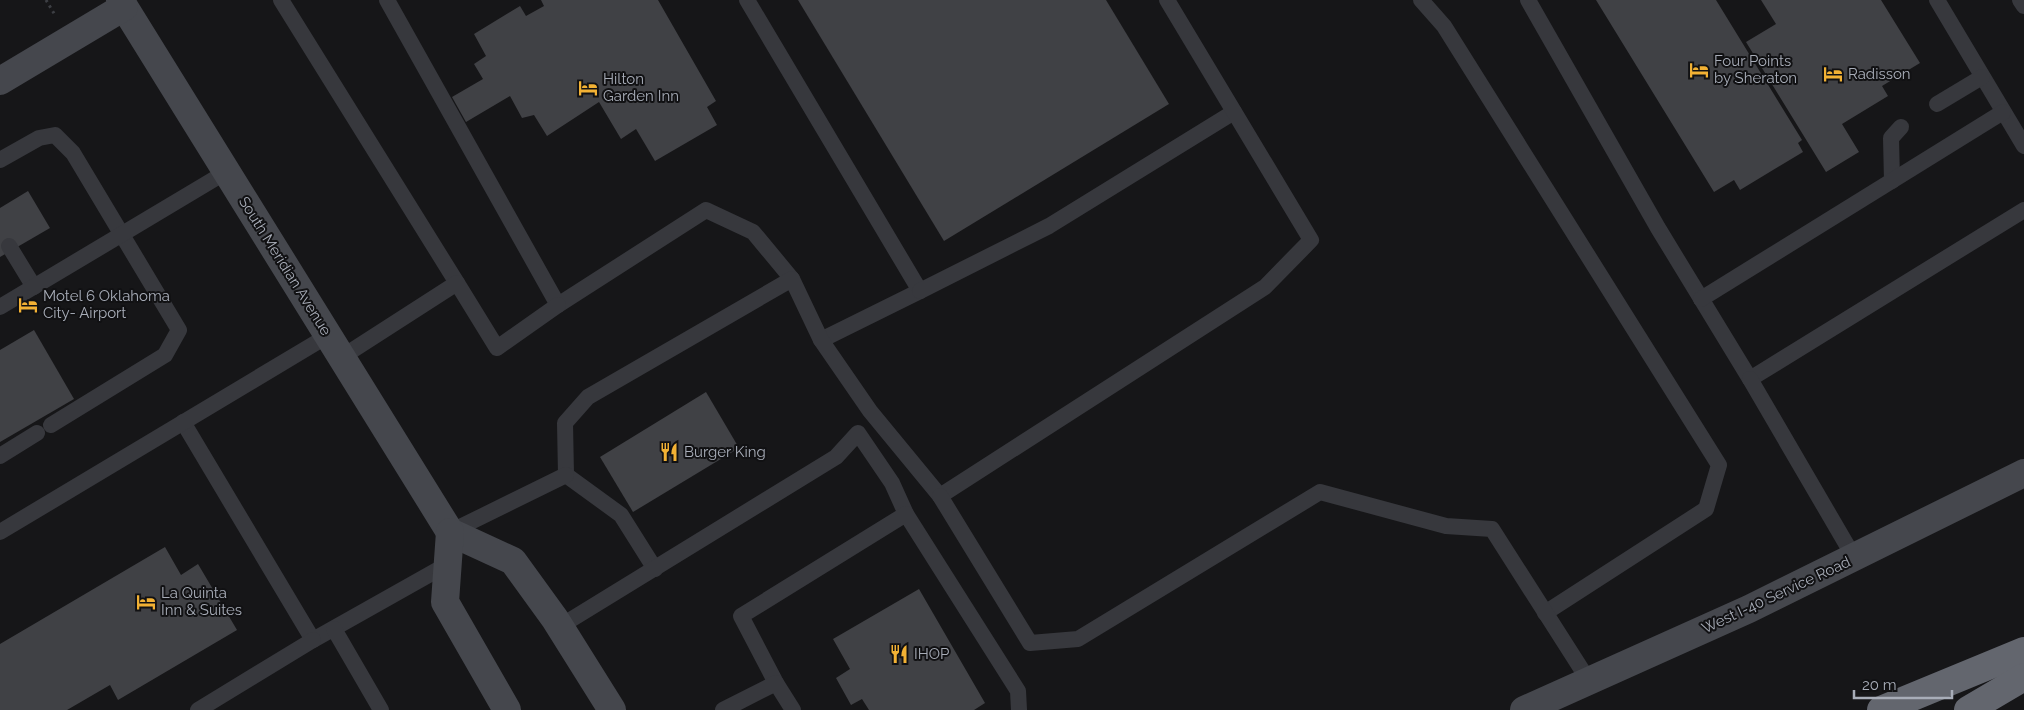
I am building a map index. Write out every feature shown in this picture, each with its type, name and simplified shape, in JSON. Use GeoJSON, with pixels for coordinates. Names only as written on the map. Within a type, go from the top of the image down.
{"type":"FeatureCollection","features":[{"type":"Feature","properties":{"kind":"highway"},"geometry":{"type":"LineString","coordinates":[[1881,710],[2024,651]]}},
{"type":"Feature","properties":{"kind":"highway"},"geometry":{"type":"LineString","coordinates":[[1968,710],[2024,677]]}},
{"type":"Feature","properties":{"kind":"main road"},"geometry":{"type":"LineString","coordinates":[[0,81],[122,3]]}},
{"type":"Feature","properties":{"kind":"main road","name":"South Meridian Avenue"},"geometry":{"type":"LineString","coordinates":[[122,3],[450,532]]}},
{"type":"Feature","properties":{"kind":"main road","name":"West I-40 Service Road"},"geometry":{"type":"LineString","coordinates":[[1524,710],[1855,559],[2024,473]]}},
{"type":"Feature","properties":{"kind":"main road"},"geometry":{"type":"LineString","coordinates":[[507,710],[445,602],[450,532],[513,561],[560,627],[612,710]]}},
{"type":"Feature","properties":{"kind":"lane"},"geometry":{"type":"LineString","coordinates":[[282,0],[497,348],[558,305],[706,210],[753,232],[792,279],[821,340],[870,411],[940,496],[1030,643],[1078,639],[1320,492],[1446,526],[1492,528],[1589,681]]}},
{"type":"Feature","properties":{"kind":"lane"},"geometry":{"type":"LineString","coordinates":[[387,0],[558,305]]}},
{"type":"Feature","properties":{"kind":"lane"},"geometry":{"type":"LineString","coordinates":[[747,0],[920,291]]}},
{"type":"Feature","properties":{"kind":"lane"},"geometry":{"type":"LineString","coordinates":[[940,496],[1266,287],[1311,240],[1167,0]]}},
{"type":"Feature","properties":{"kind":"lane"},"geometry":{"type":"LineString","coordinates":[[1421,0],[1444,26],[1719,465],[1706,510],[1545,613]]}},
{"type":"Feature","properties":{"kind":"lane"},"geometry":{"type":"LineString","coordinates":[[1528,0],[1855,559]]}},
{"type":"Feature","properties":{"kind":"lane"},"geometry":{"type":"LineString","coordinates":[[1937,0],[2024,146]]}},
{"type":"Feature","properties":{"kind":"lane"},"geometry":{"type":"LineString","coordinates":[[2020,0],[2024,6]]}},
{"type":"Feature","properties":{"kind":"lane"},"geometry":{"type":"LineString","coordinates":[[1938,104],[1982,76]]}},
{"type":"Feature","properties":{"kind":"lane"},"geometry":{"type":"LineString","coordinates":[[821,340],[1049,226],[1234,112]]}},
{"type":"Feature","properties":{"kind":"lane"},"geometry":{"type":"LineString","coordinates":[[1702,299],[2004,112]]}},
{"type":"Feature","properties":{"kind":"lane"},"geometry":{"type":"LineString","coordinates":[[1892,181],[1891,138],[1901,127]]}},
{"type":"Feature","properties":{"kind":"lane"},"geometry":{"type":"LineString","coordinates":[[0,160],[38,138],[55,135],[73,153],[180,330],[165,355],[0,456]]}},
{"type":"Feature","properties":{"kind":"lane"},"geometry":{"type":"LineString","coordinates":[[0,307],[226,172]]}},
{"type":"Feature","properties":{"kind":"lane"},"geometry":{"type":"LineString","coordinates":[[1750,379],[2024,210]]}},
{"type":"Feature","properties":{"kind":"lane"},"geometry":{"type":"LineString","coordinates":[[9,246],[34,287]]}},
{"type":"Feature","properties":{"kind":"lane"},"geometry":{"type":"LineString","coordinates":[[566,474],[565,423],[588,397],[792,279]]}},
{"type":"Feature","properties":{"kind":"lane"},"geometry":{"type":"LineString","coordinates":[[0,532],[183,422],[457,283]]}},
{"type":"Feature","properties":{"kind":"lane"},"geometry":{"type":"LineString","coordinates":[[560,627],[836,458],[858,434],[870,411]]}},
{"type":"Feature","properties":{"kind":"lane"},"geometry":{"type":"LineString","coordinates":[[183,422],[313,640]]}},
{"type":"Feature","properties":{"kind":"lane"},"geometry":{"type":"LineString","coordinates":[[858,434],[892,483],[906,514],[1018,691],[1020,710]]}},
{"type":"Feature","properties":{"kind":"lane"},"geometry":{"type":"LineString","coordinates":[[450,532],[566,474]]}},
{"type":"Feature","properties":{"kind":"lane"},"geometry":{"type":"LineString","coordinates":[[566,474],[621,515],[655,569]]}},
{"type":"Feature","properties":{"kind":"lane"},"geometry":{"type":"LineString","coordinates":[[793,710],[776,683],[741,616],[906,514]]}},
{"type":"Feature","properties":{"kind":"lane"},"geometry":{"type":"LineString","coordinates":[[198,710],[313,640],[448,564]]}},
{"type":"Feature","properties":{"kind":"lane"},"geometry":{"type":"LineString","coordinates":[[334,628],[381,710]]}},
{"type":"Feature","properties":{"kind":"lane"},"geometry":{"type":"LineString","coordinates":[[723,710],[776,683]]}},
{"type":"Feature","properties":{"kind":"building","name":"Hilton Garden Inn"},"geometry":{"type":"Polygon","coordinates":[[[541,0],[658,0],[716,101],[707,107],[717,125],[655,161],[636,129],[621,139],[599,102],[547,136],[534,115],[522,118],[510,96],[466,122],[452,97],[483,79],[474,64],[486,56],[474,34],[520,6],[526,16],[544,6],[541,0]]]}},
{"type":"Feature","properties":{"kind":"building"},"geometry":{"type":"Polygon","coordinates":[[[798,0],[1106,0],[1169,104],[944,241],[798,0]]]}},
{"type":"Feature","properties":{"kind":"building","name":"Four Points by Sheraton"},"geometry":{"type":"Polygon","coordinates":[[[1596,0],[1716,0],[1802,140],[1798,143],[1803,152],[1740,190],[1734,180],[1714,192],[1596,0]]]}},
{"type":"Feature","properties":{"kind":"building","name":"Radisson"},"geometry":{"type":"Polygon","coordinates":[[[1761,0],[1881,0],[1920,63],[1882,86],[1888,96],[1842,124],[1859,152],[1826,172],[1746,42],[1776,24],[1761,0]]]}},
{"type":"Feature","properties":{"kind":"building"},"geometry":{"type":"Polygon","coordinates":[[[28,191],[50,228],[0,257],[0,208],[28,191]]]}},
{"type":"Feature","properties":{"kind":"building"},"geometry":{"type":"Polygon","coordinates":[[[34,330],[74,399],[0,442],[0,350],[34,330]]]}},
{"type":"Feature","properties":{"kind":"building","name":"Burger King"},"geometry":{"type":"Polygon","coordinates":[[[706,392],[739,448],[633,512],[600,457],[706,392]]]}},
{"type":"Feature","properties":{"kind":"building","name":"La Quinta Inn & Suites"},"geometry":{"type":"Polygon","coordinates":[[[165,547],[181,575],[198,564],[237,630],[118,700],[110,685],[67,710],[0,710],[0,644],[165,547]]]}},
{"type":"Feature","properties":{"kind":"building","name":"IHOP"},"geometry":{"type":"Polygon","coordinates":[[[919,589],[985,703],[974,710],[869,710],[862,699],[851,705],[836,678],[850,669],[833,639],[919,589]]]}},
{"type":"Feature","properties":{"kind":"place","name":"Four Points by Sheraton"},"geometry":{"type":"Point","coordinates":[1699,70]}},
{"type":"Feature","properties":{"kind":"place","name":"Radisson"},"geometry":{"type":"Point","coordinates":[1833,74]}},
{"type":"Feature","properties":{"kind":"place","name":"Hilton Garden Inn"},"geometry":{"type":"Point","coordinates":[588,88]}},
{"type":"Feature","properties":{"kind":"place","name":"Motel 6 Oklahoma City- Airport"},"geometry":{"type":"Point","coordinates":[28,305]}},
{"type":"Feature","properties":{"kind":"place","name":"Burger King"},"geometry":{"type":"Point","coordinates":[669,452]}},
{"type":"Feature","properties":{"kind":"place","name":"La Quinta Inn & Suites"},"geometry":{"type":"Point","coordinates":[146,602]}},
{"type":"Feature","properties":{"kind":"place","name":"IHOP"},"geometry":{"type":"Point","coordinates":[899,654]}}]}
